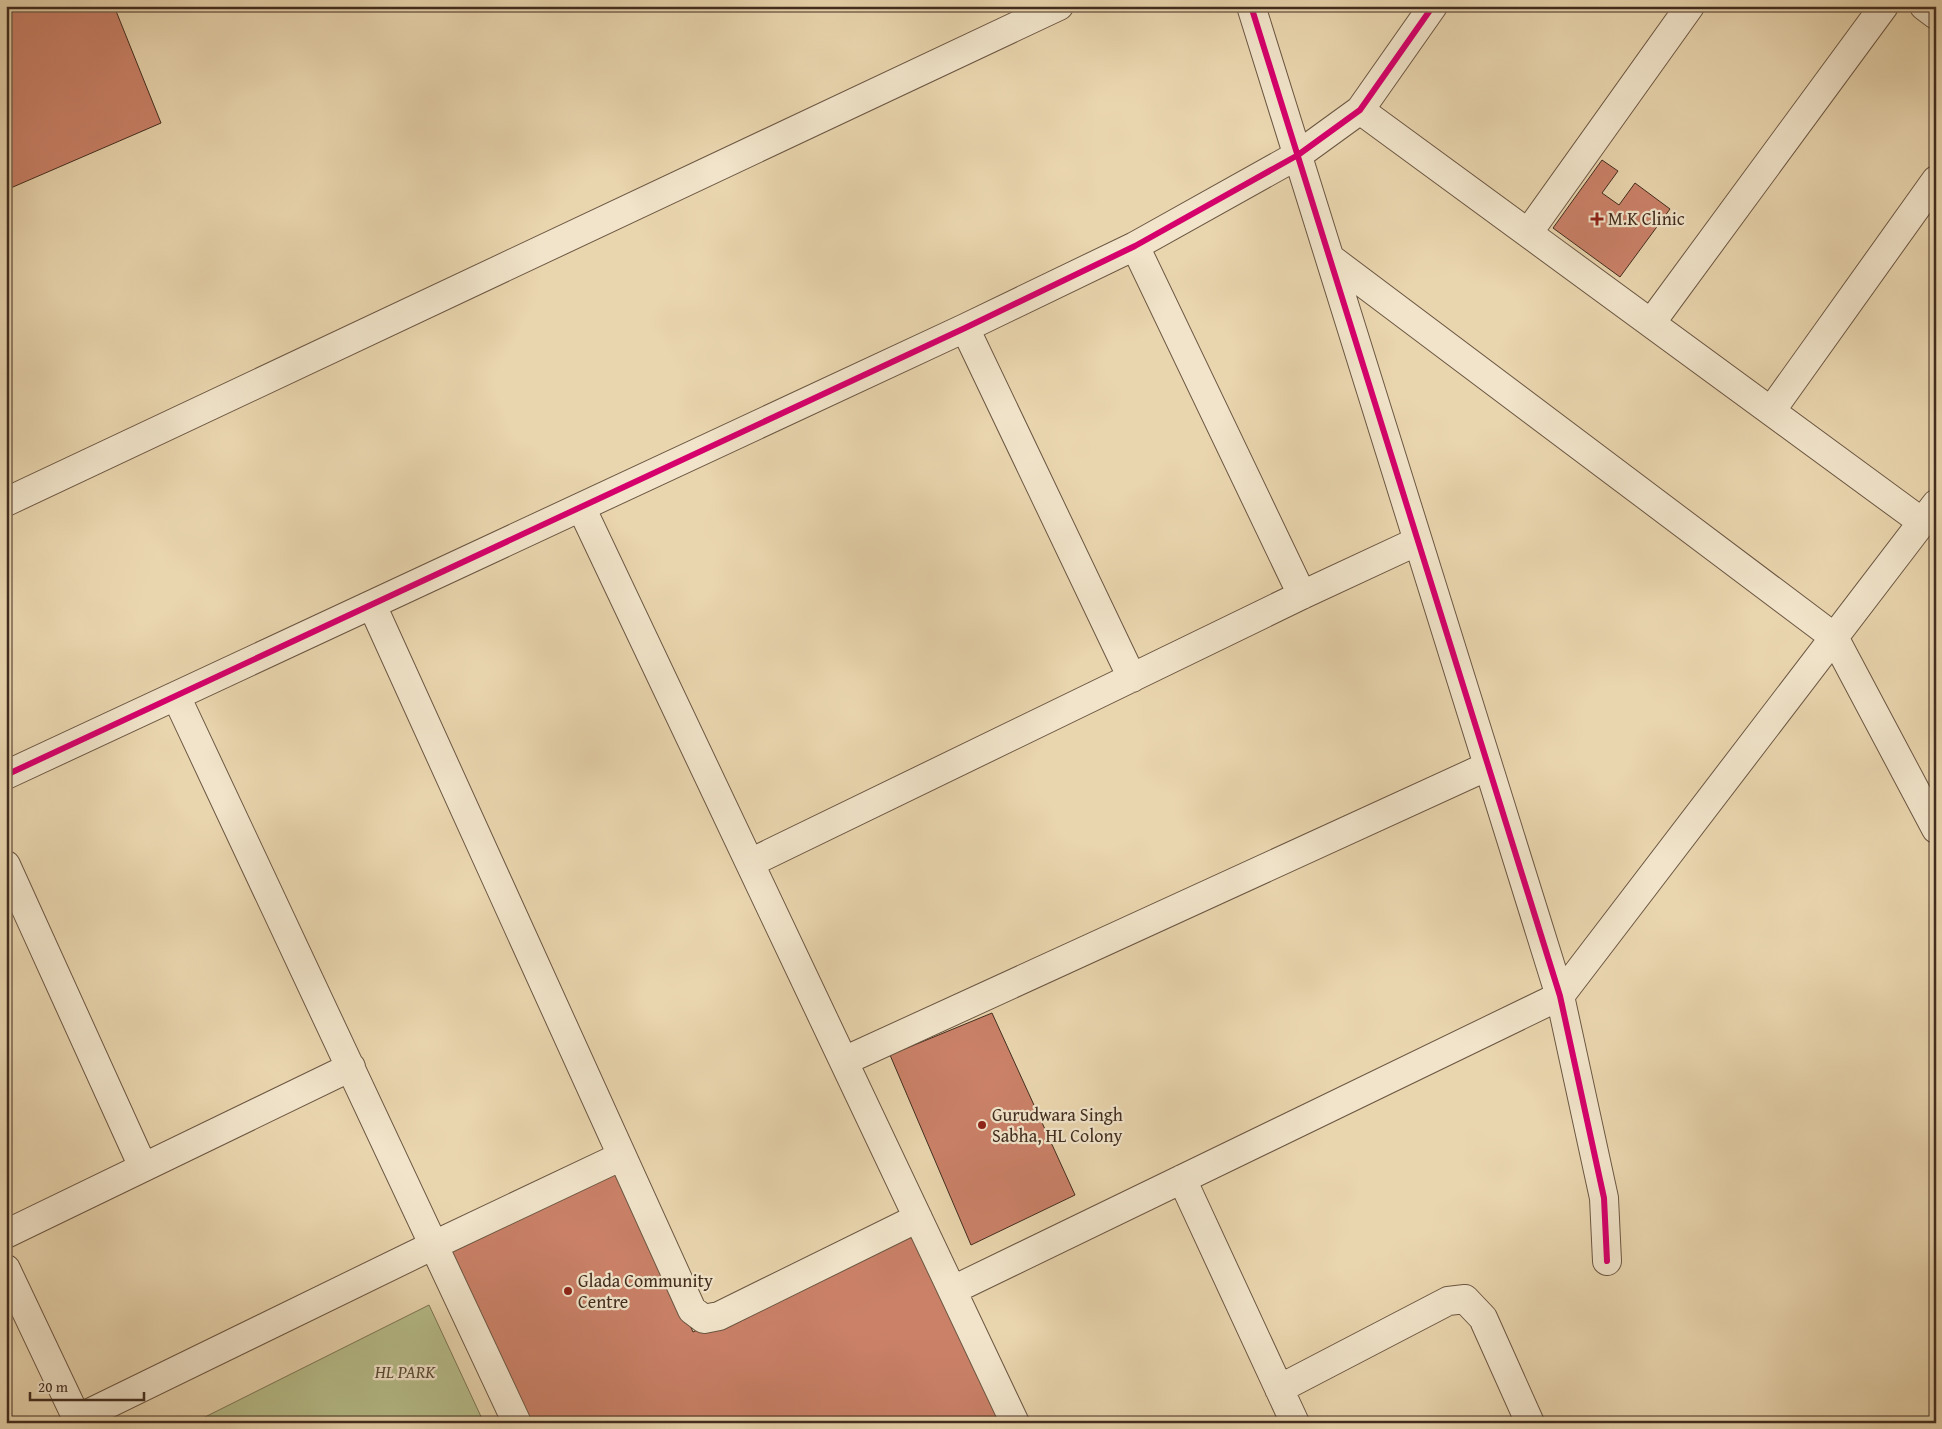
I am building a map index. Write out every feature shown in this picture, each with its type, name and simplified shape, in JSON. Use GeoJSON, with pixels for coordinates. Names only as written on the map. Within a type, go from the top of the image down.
{"type":"FeatureCollection","features":[{"type":"Feature","properties":{"kind":"street"},"geometry":{"type":"LineString","coordinates":[[6,502],[1059,6]]}},
{"type":"Feature","properties":{"kind":"street"},"geometry":{"type":"LineString","coordinates":[[1251,6],[1560,996],[1604,1198],[1608,1260]]}},
{"type":"Feature","properties":{"kind":"street"},"geometry":{"type":"LineString","coordinates":[[6,776],[965,328],[1135,246],[1298,155],[1360,110],[1432,6]]}},
{"type":"Feature","properties":{"kind":"street"},"geometry":{"type":"LineString","coordinates":[[1528,233],[1690,6]]}},
{"type":"Feature","properties":{"kind":"street"},"geometry":{"type":"LineString","coordinates":[[1651,323],[1884,6]]}},
{"type":"Feature","properties":{"kind":"street"},"geometry":{"type":"LineString","coordinates":[[1924,6],[1936,14]]}},
{"type":"Feature","properties":{"kind":"street"},"geometry":{"type":"LineString","coordinates":[[952,1290],[1560,996],[1929,513],[1771,411],[1360,110]]}},
{"type":"Feature","properties":{"kind":"street"},"geometry":{"type":"LineString","coordinates":[[1771,411],[1936,180]]}},
{"type":"Feature","properties":{"kind":"street"},"geometry":{"type":"LineString","coordinates":[[1135,246],[1302,595]]}},
{"type":"Feature","properties":{"kind":"street"},"geometry":{"type":"LineString","coordinates":[[1330,258],[1834,637],[1936,828]]}},
{"type":"Feature","properties":{"kind":"street"},"geometry":{"type":"LineString","coordinates":[[965,328],[1132,678]]}},
{"type":"Feature","properties":{"kind":"street"},"geometry":{"type":"LineString","coordinates":[[582,507],[1015,1423]]}},
{"type":"Feature","properties":{"kind":"street"},"geometry":{"type":"LineString","coordinates":[[750,863],[1302,595],[1418,541]]}},
{"type":"Feature","properties":{"kind":"street"},"geometry":{"type":"LineString","coordinates":[[372,605],[692,1310],[704,1320],[719,1316],[918,1218]]}},
{"type":"Feature","properties":{"kind":"street"},"geometry":{"type":"LineString","coordinates":[[176,696],[517,1423]]}},
{"type":"Feature","properties":{"kind":"street"},"geometry":{"type":"LineString","coordinates":[[844,1061],[1488,766]]}},
{"type":"Feature","properties":{"kind":"street"},"geometry":{"type":"LineString","coordinates":[[6,865],[144,1167]]}},
{"type":"Feature","properties":{"kind":"street"},"geometry":{"type":"LineString","coordinates":[[6,1234],[351,1067]]}},
{"type":"Feature","properties":{"kind":"street"},"geometry":{"type":"LineString","coordinates":[[6,1269],[78,1421],[434,1245],[622,1156]]}},
{"type":"Feature","properties":{"kind":"street"},"geometry":{"type":"LineString","coordinates":[[1182,1179],[1295,1423]]}},
{"type":"Feature","properties":{"kind":"street"},"geometry":{"type":"LineString","coordinates":[[1279,1389],[1448,1301],[1465,1299],[1482,1318],[1530,1423]]}},
{"type":"Feature","properties":{"kind":"green space","name":"HL PARK"},"geometry":{"type":"Polygon","coordinates":[[[429,1305],[484,1423],[193,1423],[429,1305]]]}},
{"type":"Feature","properties":{"kind":"building"},"geometry":{"type":"Polygon","coordinates":[[[6,6],[114,6],[161,123],[6,190],[6,6]]]}},
{"type":"Feature","properties":{"kind":"building"},"geometry":{"type":"Polygon","coordinates":[[[1602,160],[1618,171],[1602,193],[1619,205],[1635,183],[1670,209],[1620,277],[1553,228],[1602,160]]]}},
{"type":"Feature","properties":{"kind":"building","name":"Gurudwara Singh Sabha, HL Colony"},"geometry":{"type":"Polygon","coordinates":[[[992,1013],[1075,1195],[971,1245],[890,1055],[992,1013]]]}},
{"type":"Feature","properties":{"kind":"building","name":"Glada Community Centre"},"geometry":{"type":"Polygon","coordinates":[[[618,1164],[693,1332],[917,1227],[1011,1423],[525,1423],[442,1249],[618,1164]]]}},
{"type":"Feature","properties":{"kind":"cycle path"},"geometry":{"type":"LineString","coordinates":[[1251,6],[1560,996],[1604,1198],[1607,1261]]}},
{"type":"Feature","properties":{"kind":"cycle path"},"geometry":{"type":"LineString","coordinates":[[6,775],[965,328],[1135,246],[1298,155],[1360,110],[1433,6]]}},
{"type":"Feature","properties":{"kind":"place","name":"M.K Clinic"},"geometry":{"type":"Point","coordinates":[1597,219]}},
{"type":"Feature","properties":{"kind":"place","name":"Gurudwara Singh Sabha, HL Colony"},"geometry":{"type":"Point","coordinates":[982,1125]}},
{"type":"Feature","properties":{"kind":"place","name":"Glada Community Centre"},"geometry":{"type":"Point","coordinates":[568,1291]}}]}
